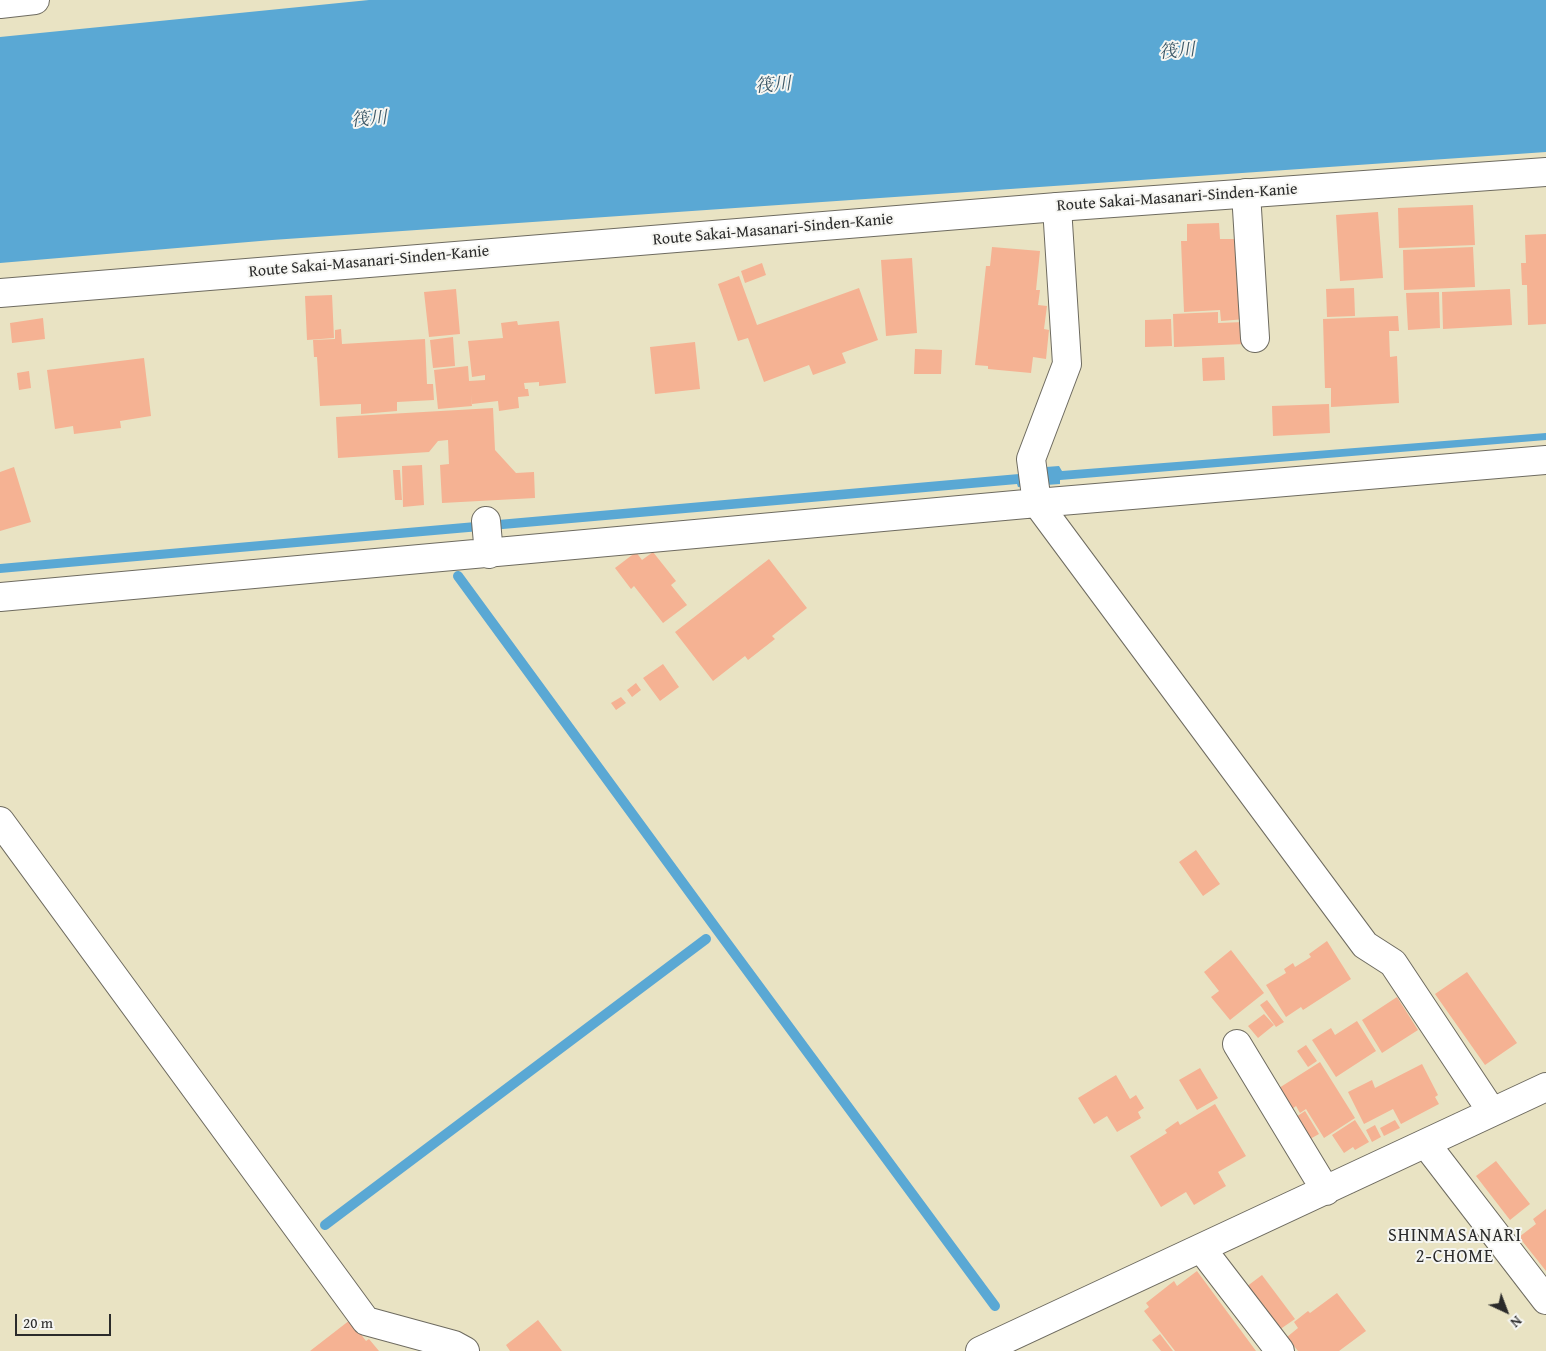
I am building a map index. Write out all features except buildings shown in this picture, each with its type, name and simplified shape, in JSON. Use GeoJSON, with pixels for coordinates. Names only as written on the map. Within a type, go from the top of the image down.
{"type":"FeatureCollection","features":[{"type":"Feature","properties":{"kind":"street"},"geometry":{"type":"LineString","coordinates":[[0,4],[35,0]]}},
{"type":"Feature","properties":{"kind":"street","name":"Route Sakai-Masanari-Sinden-Kanie"},"geometry":{"type":"LineString","coordinates":[[0,293],[1057,207],[1546,172]]}},
{"type":"Feature","properties":{"kind":"street"},"geometry":{"type":"LineString","coordinates":[[1246,193],[1255,338]]}},
{"type":"Feature","properties":{"kind":"street"},"geometry":{"type":"LineString","coordinates":[[1057,207],[1067,364],[1031,459],[1036,503],[1365,945],[1393,963],[1492,1112]]}},
{"type":"Feature","properties":{"kind":"street"},"geometry":{"type":"LineString","coordinates":[[0,597],[488,539],[1036,503],[1546,460]]}},
{"type":"Feature","properties":{"kind":"street"},"geometry":{"type":"LineString","coordinates":[[0,821],[366,1321],[454,1345],[465,1351]]}},
{"type":"Feature","properties":{"kind":"street"},"geometry":{"type":"LineString","coordinates":[[1237,1044],[1326,1190]]}},
{"type":"Feature","properties":{"kind":"street"},"geometry":{"type":"LineString","coordinates":[[980,1351],[1546,1087]]}},
{"type":"Feature","properties":{"kind":"street"},"geometry":{"type":"LineString","coordinates":[[1426,1144],[1546,1300]]}},
{"type":"Feature","properties":{"kind":"street"},"geometry":{"type":"LineString","coordinates":[[1202,1248],[1280,1351]]}},
{"type":"Feature","properties":{"kind":"water","name":"筏川"},"geometry":{"type":"Polygon","coordinates":[[[369,0],[1546,0],[1546,152],[272,240],[0,263],[0,37],[369,0]]]}},
{"type":"Feature","properties":{"kind":"water"},"geometry":{"type":"Polygon","coordinates":[[[1546,433],[1546,440],[1060,480],[1060,484],[1018,487],[1017,484],[0,573],[0,564],[1019,474],[1019,469],[1059,466],[1062,471],[1546,433]]]}},
{"type":"Feature","properties":{"kind":"waterway"},"geometry":{"type":"LineString","coordinates":[[458,576],[995,1306]]}},
{"type":"Feature","properties":{"kind":"waterway"},"geometry":{"type":"LineString","coordinates":[[325,1225],[706,939]]}},
{"type":"Feature","properties":{"kind":"district","name":"SHINMASANARI 2-CHOME"},"geometry":{"type":"Point","coordinates":[1455,1246]}}]}
